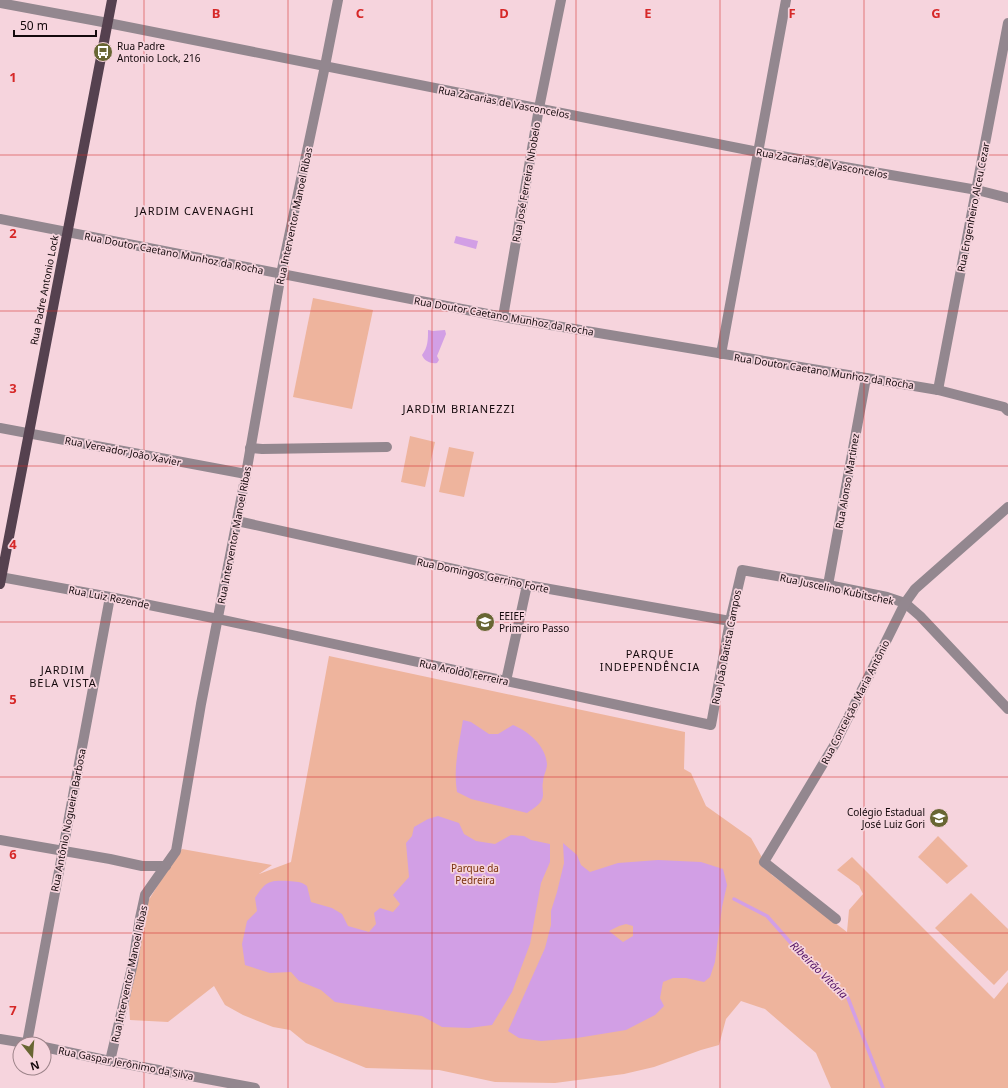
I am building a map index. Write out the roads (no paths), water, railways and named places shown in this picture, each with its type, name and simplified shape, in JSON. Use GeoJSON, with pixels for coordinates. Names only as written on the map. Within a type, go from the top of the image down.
{"type":"FeatureCollection","features":[{"type":"Feature","properties":{"kind":"main road","name":"Rua Padre Antonio Lock"},"geometry":{"type":"LineString","coordinates":[[0,579],[112,0]]}},
{"type":"Feature","properties":{"kind":"street","name":"Rua Interventor Manoel Ribas"},"geometry":{"type":"LineString","coordinates":[[110,1061],[133,963],[145,896],[176,851],[200,711],[246,474],[281,274],[338,0]]}},
{"type":"Feature","properties":{"kind":"street","name":"Rua José Ferreira Nhobelo"},"geometry":{"type":"LineString","coordinates":[[503,317],[539,108],[560,0]]}},
{"type":"Feature","properties":{"kind":"street"},"geometry":{"type":"LineString","coordinates":[[721,354],[786,0]]}},
{"type":"Feature","properties":{"kind":"street","name":"Rua Zacarias de Vasconcelos"},"geometry":{"type":"LineString","coordinates":[[0,4],[108,23],[758,152],[976,190],[1008,198]]}},
{"type":"Feature","properties":{"kind":"street","name":"Rua Engenheiro Alceu Cezar"},"geometry":{"type":"LineString","coordinates":[[938,390],[1008,23]]}},
{"type":"Feature","properties":{"kind":"street","name":"Rua Doutor Caetano Munhoz da Rocha"},"geometry":{"type":"LineString","coordinates":[[0,219],[503,317],[938,390],[1007,407]]}},
{"type":"Feature","properties":{"kind":"street","name":"Rua Alonso Martinez"},"geometry":{"type":"LineString","coordinates":[[828,585],[866,378]]}},
{"type":"Feature","properties":{"kind":"street","name":"Rua Vereador João Xavier"},"geometry":{"type":"LineString","coordinates":[[0,428],[246,474]]}},
{"type":"Feature","properties":{"kind":"street"},"geometry":{"type":"LineString","coordinates":[[250,448],[387,446]]}},
{"type":"Feature","properties":{"kind":"street","name":"Rua Conceição Maria Antônio"},"geometry":{"type":"LineString","coordinates":[[836,919],[764,862],[836,744],[905,603],[915,589],[1008,507]]}},
{"type":"Feature","properties":{"kind":"street","name":"Rua Domingos Gerrino Forte"},"geometry":{"type":"LineString","coordinates":[[237,522],[527,585],[730,621]]}},
{"type":"Feature","properties":{"kind":"street","name":"Rua Juscelino Kubitschek"},"geometry":{"type":"LineString","coordinates":[[742,570],[828,585],[887,597],[905,603],[920,616],[1008,709]]}},
{"type":"Feature","properties":{"kind":"street","name":"Rua João Batista Campos"},"geometry":{"type":"LineString","coordinates":[[710,725],[730,621],[742,570]]}},
{"type":"Feature","properties":{"kind":"street","name":"Rua Luiz Rezende"},"geometry":{"type":"LineString","coordinates":[[0,579],[110,597],[218,619]]}},
{"type":"Feature","properties":{"kind":"street"},"geometry":{"type":"LineString","coordinates":[[506,681],[527,585]]}},
{"type":"Feature","properties":{"kind":"street","name":"Rua Antônio Nogueira Barbosa"},"geometry":{"type":"LineString","coordinates":[[30,1036],[62,851],[110,597]]}},
{"type":"Feature","properties":{"kind":"street","name":"Rua Aroldo Ferreira"},"geometry":{"type":"LineString","coordinates":[[218,619],[710,725]]}},
{"type":"Feature","properties":{"kind":"street"},"geometry":{"type":"LineString","coordinates":[[0,840],[142,866],[166,866]]}},
{"type":"Feature","properties":{"kind":"street"},"geometry":{"type":"LineString","coordinates":[[0,1039],[12,1041]]}},
{"type":"Feature","properties":{"kind":"street","name":"Rua Gaspar Jerônimo da Silva"},"geometry":{"type":"LineString","coordinates":[[52,1049],[255,1088]]}},
{"type":"Feature","properties":{"kind":"waterway","name":"Ribeirão Vitória"},"geometry":{"type":"LineString","coordinates":[[734,899],[767,916],[797,950],[848,998],[883,1088]]}},
{"type":"Feature","properties":{"kind":"place","name":"Rua Padre Antonio Lock, 216"},"geometry":{"type":"Point","coordinates":[103,52]}},
{"type":"Feature","properties":{"kind":"place","name":"EEIEF Primeiro Passo"},"geometry":{"type":"Point","coordinates":[485,622]}},
{"type":"Feature","properties":{"kind":"place","name":"Colégio Estadual José Luiz Gori"},"geometry":{"type":"Point","coordinates":[939,818]}},
{"type":"Feature","properties":{"kind":"district","name":"JARDIM CAVENAGHI"},"geometry":{"type":"Point","coordinates":[195,211]}},
{"type":"Feature","properties":{"kind":"district","name":"JARDIM BRIANEZZI"},"geometry":{"type":"Point","coordinates":[459,409]}},
{"type":"Feature","properties":{"kind":"district","name":"PARQUE INDEPENDÊNCIA"},"geometry":{"type":"Point","coordinates":[650,660]}},
{"type":"Feature","properties":{"kind":"district","name":"JARDIM BELA VISTA"},"geometry":{"type":"Point","coordinates":[63,676]}},
{"type":"Feature","properties":{"kind":"park label","name":"Parque da Pedreira"},"geometry":{"type":"Point","coordinates":[475,874]}}]}
